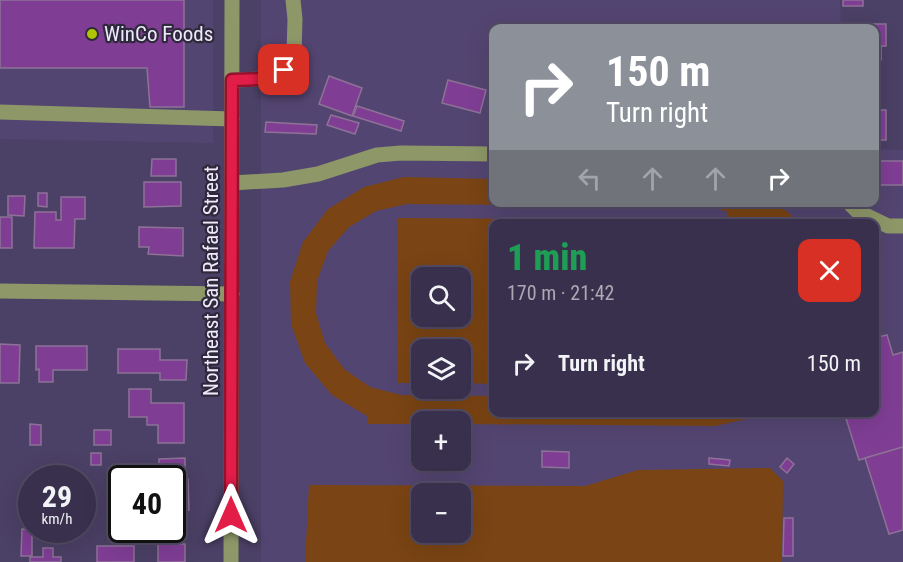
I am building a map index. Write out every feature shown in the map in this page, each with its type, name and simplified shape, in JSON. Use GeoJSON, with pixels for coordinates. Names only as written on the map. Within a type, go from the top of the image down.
{"type":"FeatureCollection","features":[{"type":"Feature","properties":{"kind":"street","name":"Northeast San Rafael Street"},"geometry":{"type":"LineString","coordinates":[[231,562],[232,0]]}},
{"type":"Feature","properties":{"kind":"street"},"geometry":{"type":"LineString","coordinates":[[232,80],[261,79],[284,70],[294,54],[293,0]]}},
{"type":"Feature","properties":{"kind":"street"},"geometry":{"type":"LineString","coordinates":[[0,112],[232,119]]}},
{"type":"Feature","properties":{"kind":"street"},"geometry":{"type":"LineString","coordinates":[[232,183],[283,180],[318,174],[385,154],[489,154]]}},
{"type":"Feature","properties":{"kind":"street"},"geometry":{"type":"LineString","coordinates":[[852,207],[873,219]]}},
{"type":"Feature","properties":{"kind":"street"},"geometry":{"type":"LineString","coordinates":[[879,222],[888,226],[903,226]]}},
{"type":"Feature","properties":{"kind":"street"},"geometry":{"type":"LineString","coordinates":[[0,291],[232,294]]}},
{"type":"Feature","properties":{"kind":"shaded area"},"geometry":{"type":"Polygon","coordinates":[[[0,0],[213,0],[213,143],[0,139],[0,0]]]}},
{"type":"Feature","properties":{"kind":"shaded area"},"geometry":{"type":"Polygon","coordinates":[[[261,0],[840,0],[841,24],[489,24],[489,207],[879,207],[879,149],[903,150],[903,562],[261,562],[261,0]]]}},
{"type":"Feature","properties":{"kind":"shaded area"},"geometry":{"type":"Polygon","coordinates":[[[404,177],[489,179],[489,205],[407,204],[376,211],[349,227],[328,251],[317,281],[316,313],[325,343],[344,369],[370,387],[401,395],[411,395],[411,399],[471,399],[471,396],[489,396],[489,417],[755,417],[715,426],[471,424],[471,411],[411,411],[411,424],[368,424],[367,416],[332,395],[305,363],[291,324],[290,282],[303,242],[328,209],[364,187],[404,177]]]}},
{"type":"Feature","properties":{"kind":"shaded area"},"geometry":{"type":"Polygon","coordinates":[[[713,207],[780,207],[794,219],[728,219],[728,212],[713,207]]]}},
{"type":"Feature","properties":{"kind":"shaded area"},"geometry":{"type":"Polygon","coordinates":[[[398,218],[558,219],[489,219],[489,384],[471,383],[471,339],[411,339],[411,383],[397,383],[398,218]]]}},
{"type":"Feature","properties":{"kind":"shaded area"},"geometry":{"type":"Polygon","coordinates":[[[770,468],[783,481],[782,562],[305,562],[309,485],[411,485],[411,543],[471,543],[471,486],[585,486],[638,470],[770,468]]]}},
{"type":"Feature","properties":{"kind":"building","name":"WinCo Foods"},"geometry":{"type":"Polygon","coordinates":[[[0,0],[184,0],[184,107],[150,107],[147,68],[0,68],[0,0]]]}},
{"type":"Feature","properties":{"kind":"building"},"geometry":{"type":"Polygon","coordinates":[[[843,0],[863,0],[863,6],[843,6],[843,0]]]}},
{"type":"Feature","properties":{"kind":"building"},"geometry":{"type":"Polygon","coordinates":[[[879,24],[886,24],[886,46],[881,46],[881,60],[879,60],[879,24]]]}},
{"type":"Feature","properties":{"kind":"building"},"geometry":{"type":"Polygon","coordinates":[[[329,76],[362,88],[352,116],[319,104],[329,76]]]}},
{"type":"Feature","properties":{"kind":"building"},"geometry":{"type":"Polygon","coordinates":[[[448,80],[486,90],[480,113],[442,103],[448,80]]]}},
{"type":"Feature","properties":{"kind":"building"},"geometry":{"type":"Polygon","coordinates":[[[357,106],[404,121],[401,131],[353,116],[357,106]]]}},
{"type":"Feature","properties":{"kind":"building"},"geometry":{"type":"Polygon","coordinates":[[[879,110],[886,110],[886,140],[879,140],[879,110]]]}},
{"type":"Feature","properties":{"kind":"building"},"geometry":{"type":"Polygon","coordinates":[[[331,115],[359,123],[355,134],[327,125],[331,115]]]}},
{"type":"Feature","properties":{"kind":"building"},"geometry":{"type":"Polygon","coordinates":[[[266,122],[317,125],[316,134],[265,132],[266,122]]]}},
{"type":"Feature","properties":{"kind":"building"},"geometry":{"type":"Polygon","coordinates":[[[152,159],[176,159],[176,176],[151,176],[152,159]]]}},
{"type":"Feature","properties":{"kind":"building"},"geometry":{"type":"Polygon","coordinates":[[[879,161],[903,161],[903,185],[879,185],[879,161]]]}},
{"type":"Feature","properties":{"kind":"building"},"geometry":{"type":"Polygon","coordinates":[[[144,182],[181,182],[181,206],[144,207],[144,182]]]}},
{"type":"Feature","properties":{"kind":"building"},"geometry":{"type":"Polygon","coordinates":[[[38,193],[47,193],[47,207],[38,206],[38,193]]]}},
{"type":"Feature","properties":{"kind":"building"},"geometry":{"type":"Polygon","coordinates":[[[8,196],[25,196],[24,216],[8,215],[8,196]]]}},
{"type":"Feature","properties":{"kind":"building"},"geometry":{"type":"Polygon","coordinates":[[[61,197],[85,197],[85,219],[75,219],[74,248],[34,248],[35,212],[56,212],[56,220],[61,220],[61,197]]]}},
{"type":"Feature","properties":{"kind":"building"},"geometry":{"type":"Polygon","coordinates":[[[0,217],[12,217],[12,248],[0,248],[0,217]]]}},
{"type":"Feature","properties":{"kind":"building"},"geometry":{"type":"Polygon","coordinates":[[[139,227],[183,228],[183,256],[148,254],[149,247],[139,247],[139,227]]]}},
{"type":"Feature","properties":{"kind":"building"},"geometry":{"type":"Polygon","coordinates":[[[887,335],[893,355],[903,352],[903,447],[859,460],[846,417],[879,417],[879,337],[887,335]]]}},
{"type":"Feature","properties":{"kind":"building"},"geometry":{"type":"Polygon","coordinates":[[[0,344],[20,345],[19,383],[0,383],[0,344]]]}},
{"type":"Feature","properties":{"kind":"building"},"geometry":{"type":"Polygon","coordinates":[[[36,346],[87,346],[87,370],[53,370],[53,382],[39,382],[39,369],[36,370],[36,346]]]}},
{"type":"Feature","properties":{"kind":"building"},"geometry":{"type":"Polygon","coordinates":[[[118,349],[160,349],[160,360],[187,360],[186,380],[160,380],[160,373],[118,373],[118,349]]]}},
{"type":"Feature","properties":{"kind":"building"},"geometry":{"type":"Polygon","coordinates":[[[129,389],[151,389],[151,403],[184,403],[184,443],[158,443],[158,425],[147,425],[147,417],[129,417],[129,389]]]}},
{"type":"Feature","properties":{"kind":"building"},"geometry":{"type":"Polygon","coordinates":[[[30,424],[41,425],[41,445],[30,445],[30,424]]]}},
{"type":"Feature","properties":{"kind":"building"},"geometry":{"type":"Polygon","coordinates":[[[94,430],[111,430],[111,445],[94,445],[94,430]]]}},
{"type":"Feature","properties":{"kind":"building"},"geometry":{"type":"Polygon","coordinates":[[[903,447],[903,530],[889,534],[865,458],[903,447]]]}},
{"type":"Feature","properties":{"kind":"building"},"geometry":{"type":"Polygon","coordinates":[[[542,451],[569,452],[569,468],[542,467],[542,451]]]}},
{"type":"Feature","properties":{"kind":"building"},"geometry":{"type":"Polygon","coordinates":[[[91,453],[101,453],[101,465],[91,465],[91,453]]]}},
{"type":"Feature","properties":{"kind":"building"},"geometry":{"type":"Polygon","coordinates":[[[185,458],[185,465],[159,465],[159,459],[185,458]]]}},
{"type":"Feature","properties":{"kind":"building"},"geometry":{"type":"Polygon","coordinates":[[[709,458],[730,460],[729,466],[709,464],[709,458]]]}},
{"type":"Feature","properties":{"kind":"building"},"geometry":{"type":"Polygon","coordinates":[[[787,458],[794,464],[787,473],[780,467],[787,458]]]}},
{"type":"Feature","properties":{"kind":"building"},"geometry":{"type":"Polygon","coordinates":[[[186,479],[188,479],[189,510],[186,510],[186,479]]]}},
{"type":"Feature","properties":{"kind":"building"},"geometry":{"type":"Polygon","coordinates":[[[784,518],[793,518],[793,556],[783,556],[784,518]]]}},
{"type":"Feature","properties":{"kind":"building"},"geometry":{"type":"Polygon","coordinates":[[[21,543],[32,543],[32,556],[21,556],[21,543]]]}},
{"type":"Feature","properties":{"kind":"building"},"geometry":{"type":"Polygon","coordinates":[[[158,544],[185,544],[185,562],[158,562],[158,544]]]}},
{"type":"Feature","properties":{"kind":"building"},"geometry":{"type":"Polygon","coordinates":[[[97,546],[134,546],[134,562],[97,562],[97,546]]]}},
{"type":"Feature","properties":{"kind":"building"},"geometry":{"type":"Polygon","coordinates":[[[43,548],[53,548],[53,557],[61,557],[61,562],[30,562],[30,557],[43,557],[43,548]]]}},
{"type":"Feature","properties":{"kind":"place","name":"WinCo Foods"},"geometry":{"type":"Point","coordinates":[92,34]}},
{"type":"Feature","properties":{"kind":"route"},"geometry":{"type":"LineString","coordinates":[[231,515],[232,80],[261,79],[284,70]]}}]}
